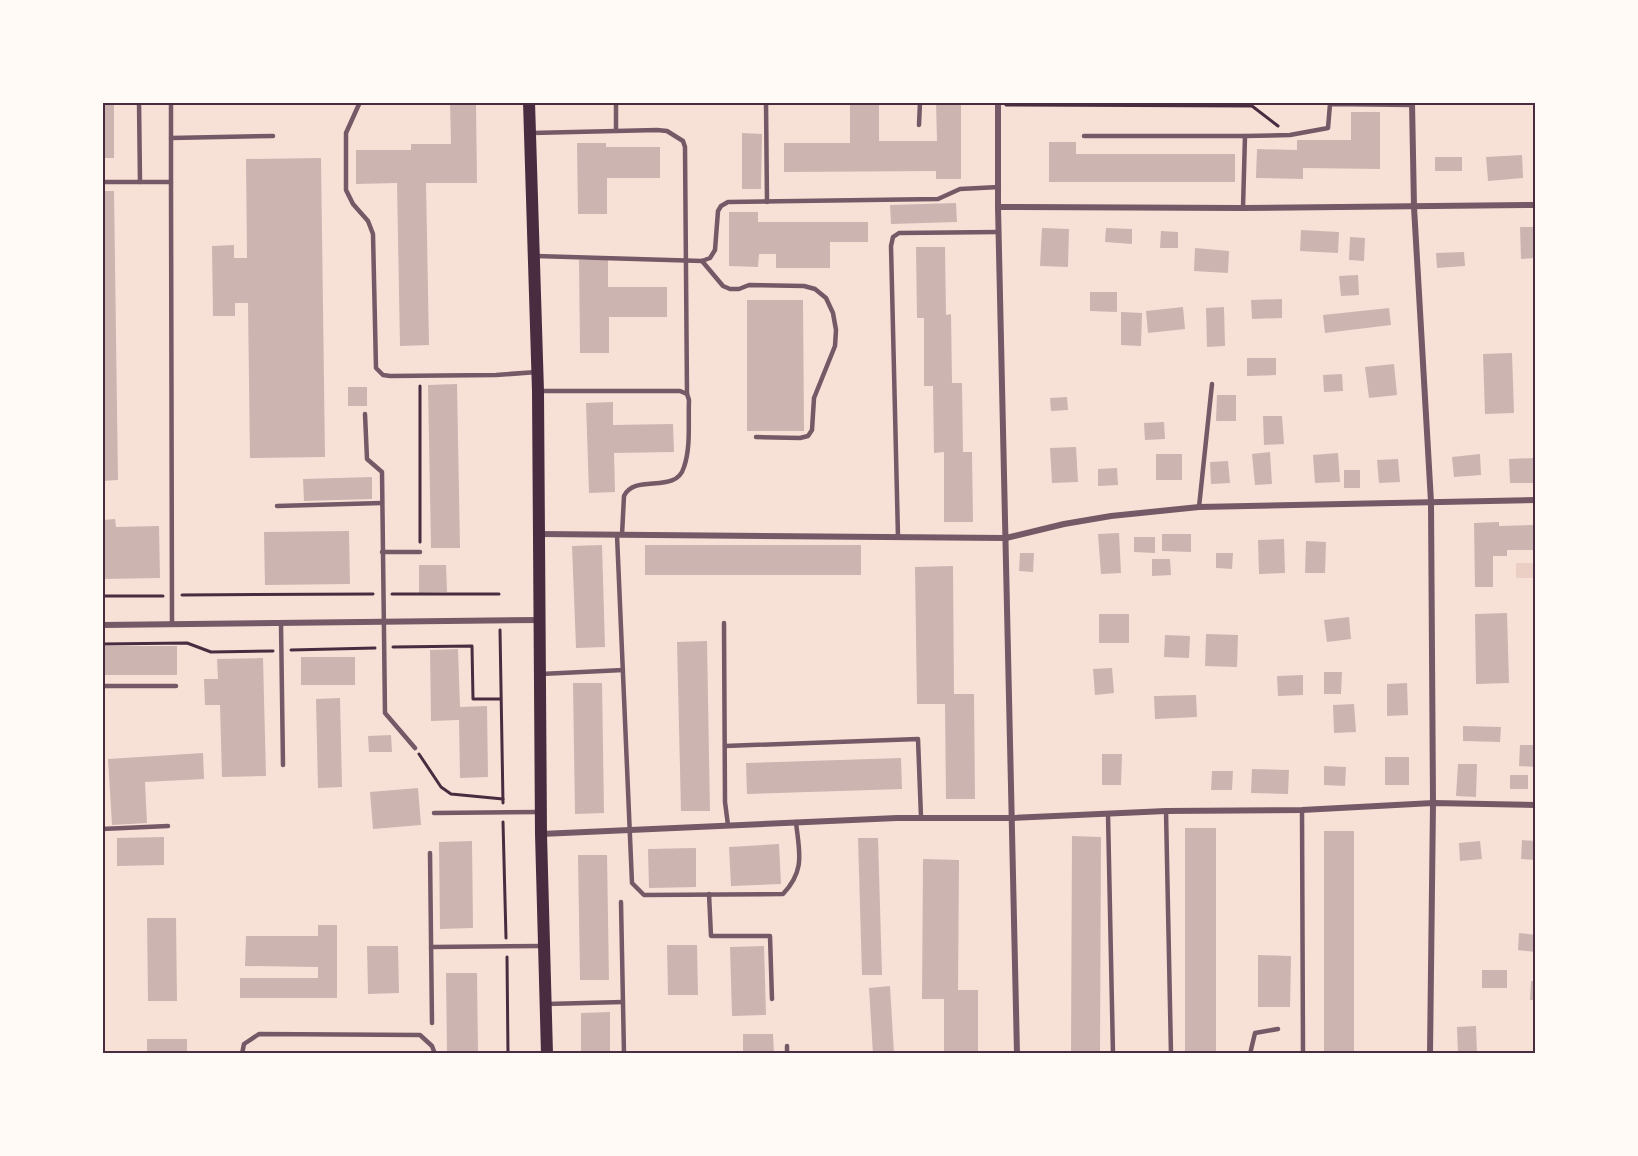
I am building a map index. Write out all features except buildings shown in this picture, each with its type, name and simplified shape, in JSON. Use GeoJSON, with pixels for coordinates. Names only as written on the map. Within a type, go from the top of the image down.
{"type":"FeatureCollection","features":[{"type":"Feature","properties":{"kind":"main road"},"geometry":{"type":"LineString","coordinates":[[529,102],[538,391],[541,834],[547,1054]]}},
{"type":"Feature","properties":{"kind":"street"},"geometry":{"type":"LineString","coordinates":[[998,104],[998,207],[1017,1054]]}},
{"type":"Feature","properties":{"kind":"street"},"geometry":{"type":"LineString","coordinates":[[1412,104],[1414,207],[1431,502],[1433,803],[1430,1054]]}},
{"type":"Feature","properties":{"kind":"street"},"geometry":{"type":"LineString","coordinates":[[998,207],[1243,208],[1536,205]]}},
{"type":"Feature","properties":{"kind":"street"},"geometry":{"type":"LineString","coordinates":[[539,534],[1006,538],[1111,516],[1199,507],[1536,501]]}},
{"type":"Feature","properties":{"kind":"street"},"geometry":{"type":"LineString","coordinates":[[102,625],[541,620]]}},
{"type":"Feature","properties":{"kind":"street"},"geometry":{"type":"LineString","coordinates":[[541,834],[921,817],[1012,818],[1166,811],[1302,810],[1433,803],[1536,805]]}},
{"type":"Feature","properties":{"kind":"lane"},"geometry":{"type":"LineString","coordinates":[[139,102],[140,182]]}},
{"type":"Feature","properties":{"kind":"lane"},"geometry":{"type":"LineString","coordinates":[[171,102],[172,624]]}},
{"type":"Feature","properties":{"kind":"lane"},"geometry":{"type":"LineString","coordinates":[[360,102],[346,133],[346,190],[353,204],[368,220],[373,234],[376,368],[383,375],[496,375],[537,372]]}},
{"type":"Feature","properties":{"kind":"lane"},"geometry":{"type":"LineString","coordinates":[[616,102],[616,131]]}},
{"type":"Feature","properties":{"kind":"lane"},"geometry":{"type":"LineString","coordinates":[[766,102],[767,202]]}},
{"type":"Feature","properties":{"kind":"lane"},"geometry":{"type":"LineString","coordinates":[[919,125],[920,102]]}},
{"type":"Feature","properties":{"kind":"lane"},"geometry":{"type":"LineString","coordinates":[[1084,136],[1290,135],[1328,128],[1330,103],[1412,104]]}},
{"type":"Feature","properties":{"kind":"lane"},"geometry":{"type":"LineString","coordinates":[[530,133],[667,131],[683,141],[685,147],[687,394],[689,400],[684,469],[678,477],[668,482],[635,486],[626,492],[619,535],[632,883],[644,895],[783,894],[792,884],[800,866],[796,822]]}},
{"type":"Feature","properties":{"kind":"lane"},"geometry":{"type":"LineString","coordinates":[[171,138],[273,136]]}},
{"type":"Feature","properties":{"kind":"lane"},"geometry":{"type":"LineString","coordinates":[[1243,208],[1245,136]]}},
{"type":"Feature","properties":{"kind":"lane"},"geometry":{"type":"LineString","coordinates":[[102,182],[171,182]]}},
{"type":"Feature","properties":{"kind":"lane"},"geometry":{"type":"LineString","coordinates":[[534,256],[702,261],[710,258],[715,250],[718,211],[728,202],[938,199],[960,189],[999,187]]}},
{"type":"Feature","properties":{"kind":"lane"},"geometry":{"type":"LineString","coordinates":[[898,537],[891,246],[893,237],[899,233],[999,232]]}},
{"type":"Feature","properties":{"kind":"lane"},"geometry":{"type":"LineString","coordinates":[[702,261],[723,286],[730,289],[739,289],[749,285],[804,286],[815,289],[826,298],[833,313],[836,330],[835,346],[814,398],[812,430],[808,436],[800,438],[756,437]]}},
{"type":"Feature","properties":{"kind":"lane"},"geometry":{"type":"LineString","coordinates":[[1199,507],[1212,384]]}},
{"type":"Feature","properties":{"kind":"lane"},"geometry":{"type":"LineString","coordinates":[[538,391],[680,391],[687,394]]}},
{"type":"Feature","properties":{"kind":"lane"},"geometry":{"type":"LineString","coordinates":[[365,414],[368,459],[382,472],[385,713],[415,748]]}},
{"type":"Feature","properties":{"kind":"lane"},"geometry":{"type":"LineString","coordinates":[[277,506],[382,503]]}},
{"type":"Feature","properties":{"kind":"lane"},"geometry":{"type":"LineString","coordinates":[[382,552],[420,552]]}},
{"type":"Feature","properties":{"kind":"lane"},"geometry":{"type":"LineString","coordinates":[[724,623],[725,802],[728,825]]}},
{"type":"Feature","properties":{"kind":"lane"},"geometry":{"type":"LineString","coordinates":[[281,624],[283,765]]}},
{"type":"Feature","properties":{"kind":"lane"},"geometry":{"type":"LineString","coordinates":[[541,674],[623,670]]}},
{"type":"Feature","properties":{"kind":"lane"},"geometry":{"type":"LineString","coordinates":[[102,686],[176,686]]}},
{"type":"Feature","properties":{"kind":"lane"},"geometry":{"type":"LineString","coordinates":[[725,746],[918,739],[921,817]]}},
{"type":"Feature","properties":{"kind":"lane"},"geometry":{"type":"LineString","coordinates":[[1302,810],[1303,1054]]}},
{"type":"Feature","properties":{"kind":"lane"},"geometry":{"type":"LineString","coordinates":[[1166,811],[1171,1054]]}},
{"type":"Feature","properties":{"kind":"lane"},"geometry":{"type":"LineString","coordinates":[[434,813],[541,812]]}},
{"type":"Feature","properties":{"kind":"lane"},"geometry":{"type":"LineString","coordinates":[[1108,814],[1113,1054]]}},
{"type":"Feature","properties":{"kind":"lane"},"geometry":{"type":"LineString","coordinates":[[102,829],[168,826]]}},
{"type":"Feature","properties":{"kind":"lane"},"geometry":{"type":"LineString","coordinates":[[430,853],[432,1023]]}},
{"type":"Feature","properties":{"kind":"lane"},"geometry":{"type":"LineString","coordinates":[[709,894],[711,936],[770,936],[772,999]]}},
{"type":"Feature","properties":{"kind":"lane"},"geometry":{"type":"LineString","coordinates":[[621,902],[624,1054]]}},
{"type":"Feature","properties":{"kind":"lane"},"geometry":{"type":"LineString","coordinates":[[431,947],[544,946]]}},
{"type":"Feature","properties":{"kind":"lane"},"geometry":{"type":"LineString","coordinates":[[546,1004],[623,1002]]}},
{"type":"Feature","properties":{"kind":"lane"},"geometry":{"type":"LineString","coordinates":[[1250,1054],[1255,1033],[1278,1029]]}},
{"type":"Feature","properties":{"kind":"lane"},"geometry":{"type":"LineString","coordinates":[[242,1054],[244,1044],[259,1034],[420,1035],[432,1046],[435,1054]]}},
{"type":"Feature","properties":{"kind":"lane"},"geometry":{"type":"LineString","coordinates":[[787,1046],[787,1054]]}},
{"type":"Feature","properties":{"kind":"path"},"geometry":{"type":"LineString","coordinates":[[998,104],[1252,106],[1290,135]]}},
{"type":"Feature","properties":{"kind":"path"},"geometry":{"type":"LineString","coordinates":[[420,375],[420,552]]}},
{"type":"Feature","properties":{"kind":"path"},"geometry":{"type":"LineString","coordinates":[[102,596],[500,594]]}},
{"type":"Feature","properties":{"kind":"path"},"geometry":{"type":"LineString","coordinates":[[500,629],[508,1054]]}},
{"type":"Feature","properties":{"kind":"path"},"geometry":{"type":"LineString","coordinates":[[102,644],[187,643],[212,651],[472,646],[472,699],[500,699]]}},
{"type":"Feature","properties":{"kind":"path"},"geometry":{"type":"LineString","coordinates":[[415,748],[441,787],[451,794],[503,799]]}},
{"type":"Feature","properties":{"kind":"shaded area"},"geometry":{"type":"Polygon","coordinates":[[[1516,563],[1536,563],[1536,578],[1516,578],[1516,563]]]}}]}
